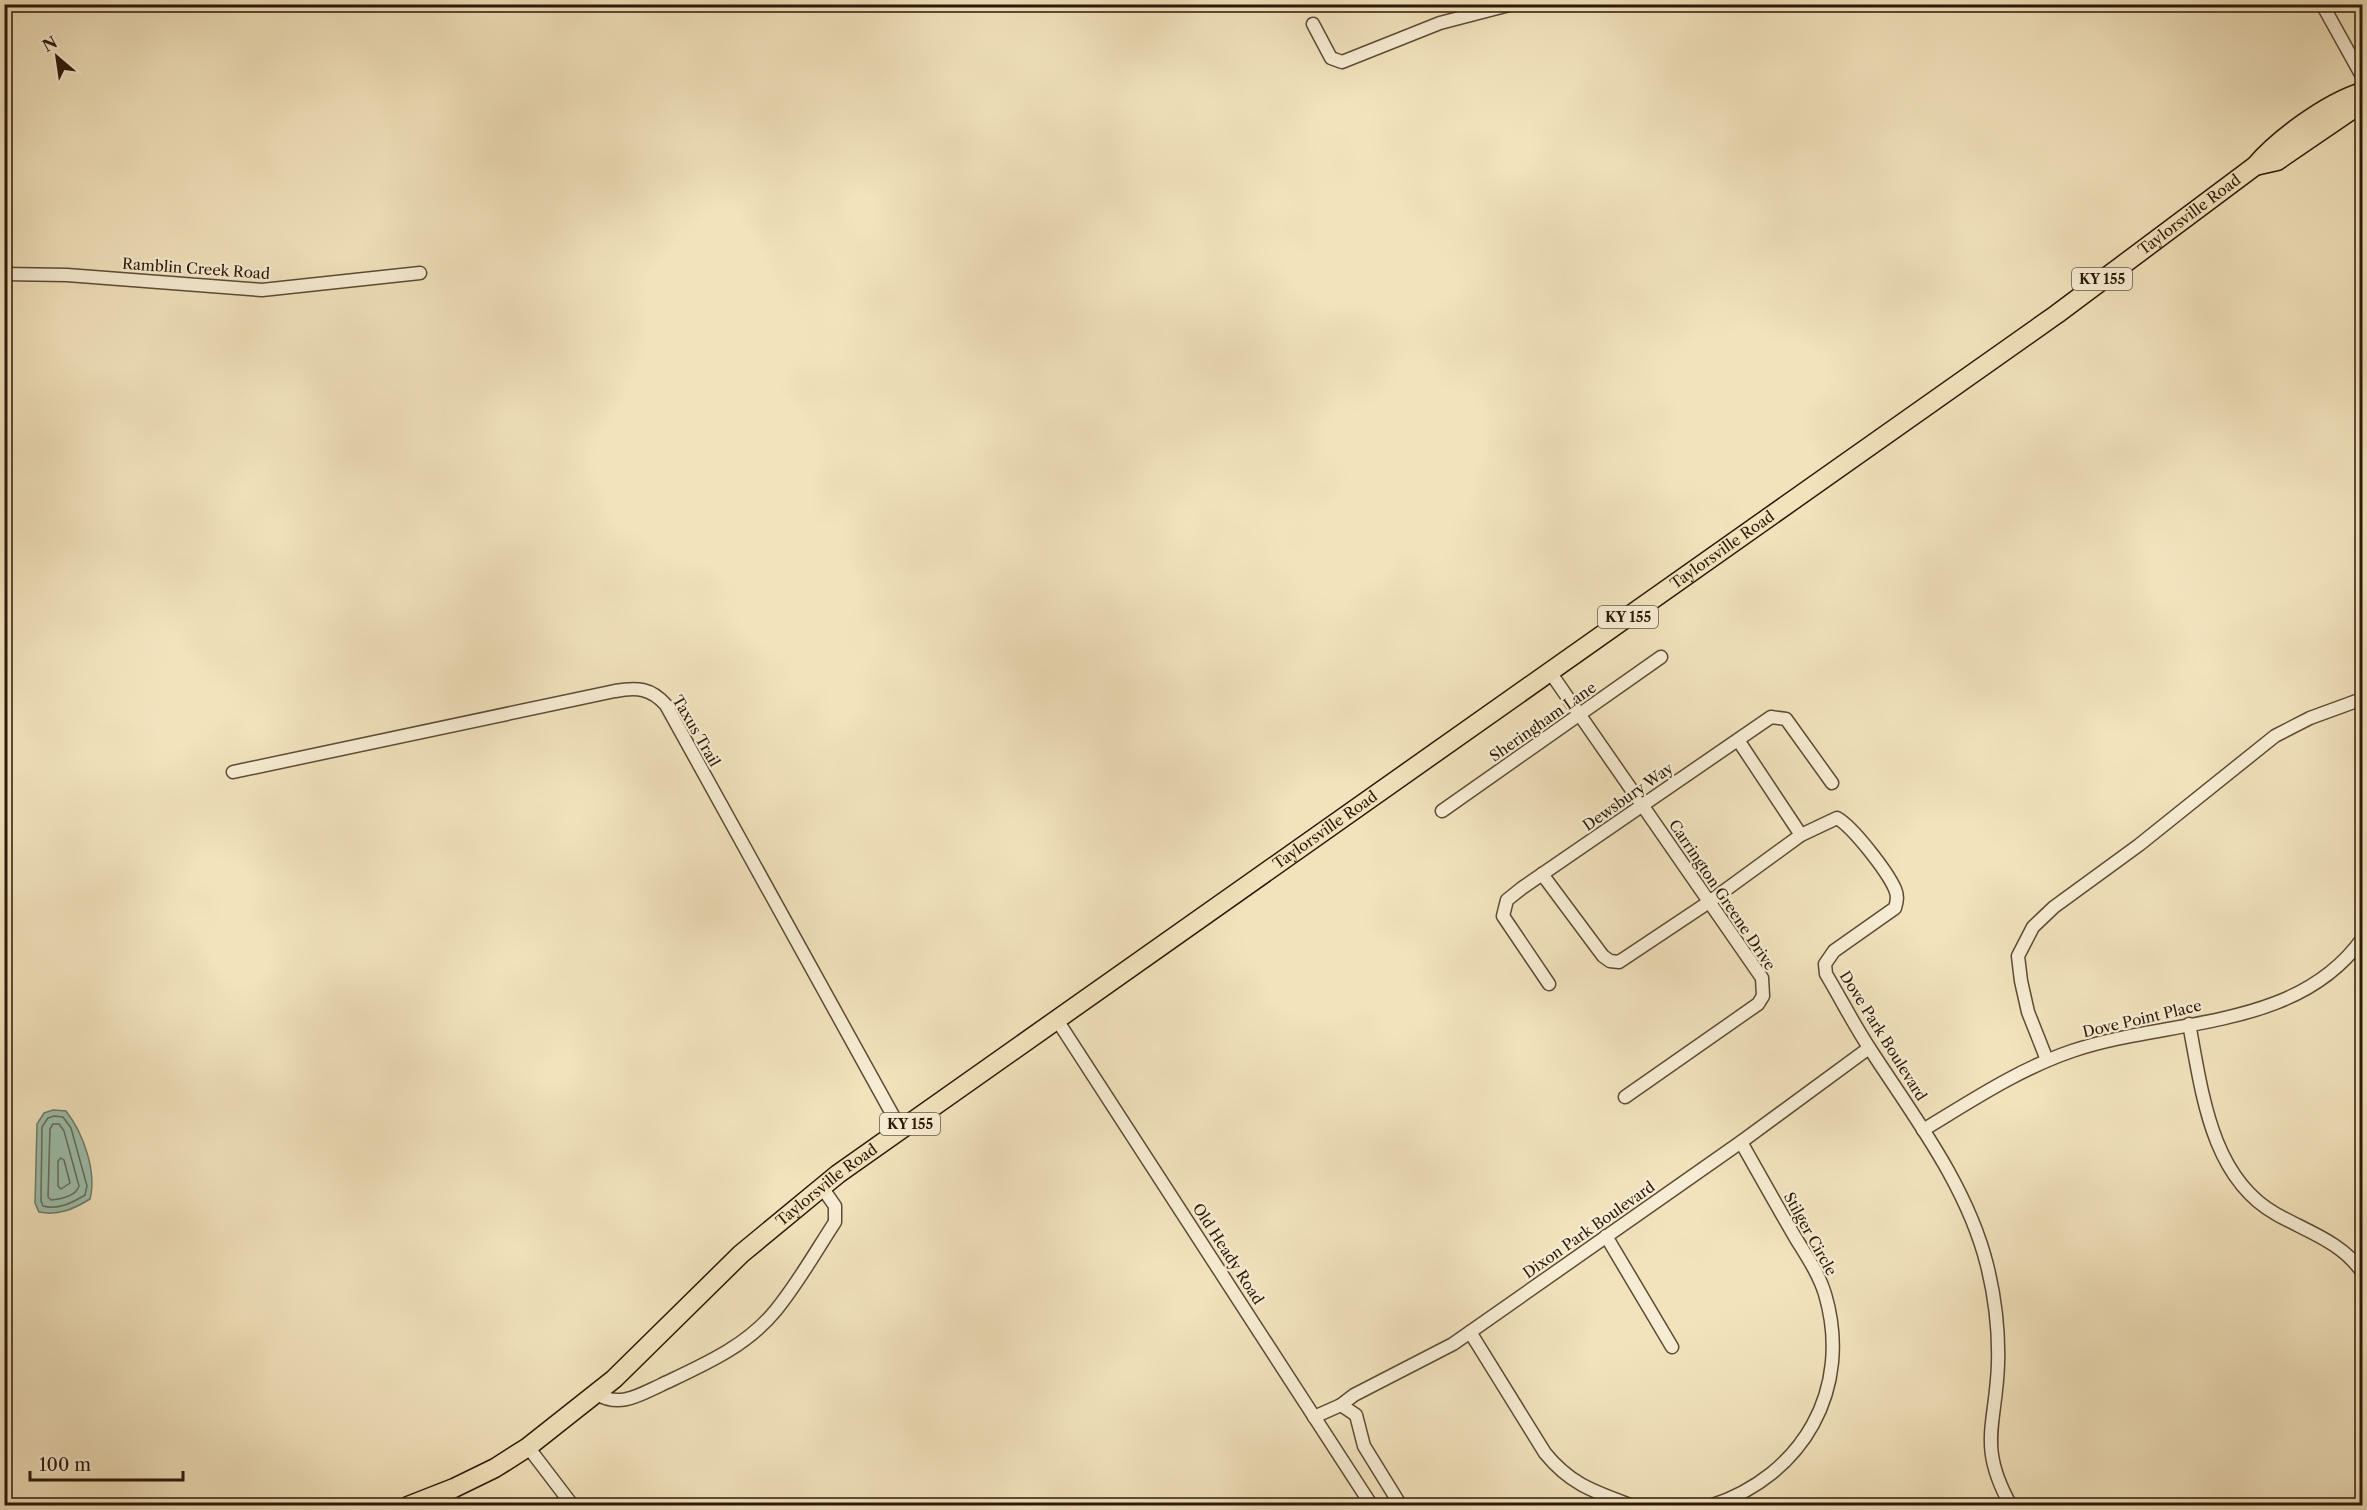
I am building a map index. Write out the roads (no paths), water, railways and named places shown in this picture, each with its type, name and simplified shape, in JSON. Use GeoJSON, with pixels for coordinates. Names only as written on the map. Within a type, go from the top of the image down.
{"type":"FeatureCollection","features":[{"type":"Feature","properties":{"kind":"main road","name":"Taylorsville Road"},"geometry":{"type":"LineString","coordinates":[[2255,166],[2269,149],[2344,98],[2362,92]]}},
{"type":"Feature","properties":{"kind":"main road","name":"Taylorsville Road"},"geometry":{"type":"LineString","coordinates":[[408,1506],[454,1488],[495,1468],[528,1447],[597,1394],[643,1352],[741,1254],[821,1186],[2057,314],[2237,177],[2255,166],[2277,161],[2345,115],[2362,98]]}},
{"type":"Feature","properties":{"kind":"street"},"geometry":{"type":"LineString","coordinates":[[1312,24],[1331,57],[1342,62],[1440,23],[1513,4]]}},
{"type":"Feature","properties":{"kind":"street"},"geometry":{"type":"LineString","coordinates":[[2322,4],[2362,76]]}},
{"type":"Feature","properties":{"kind":"street","name":"Ramblin Creek Road"},"geometry":{"type":"LineString","coordinates":[[4,274],[67,275],[262,291],[420,273]]}},
{"type":"Feature","properties":{"kind":"street","name":"Sheringham Lane"},"geometry":{"type":"LineString","coordinates":[[1442,811],[1661,657]]}},
{"type":"Feature","properties":{"kind":"street","name":"Carrington Greene Drive"},"geometry":{"type":"LineString","coordinates":[[1550,672],[1762,978],[1763,996],[1751,1010],[1625,1097]]}},
{"type":"Feature","properties":{"kind":"street","name":"Taxus Trail"},"geometry":{"type":"LineString","coordinates":[[233,772],[615,691],[636,688],[650,692],[666,705],[901,1130]]}},
{"type":"Feature","properties":{"kind":"street"},"geometry":{"type":"LineString","coordinates":[[2047,1060],[2028,1012],[2018,956],[2032,927],[2054,907],[2139,844],[2275,736],[2310,718],[2362,699]]}},
{"type":"Feature","properties":{"kind":"street","name":"Dewsbury Way"},"geometry":{"type":"LineString","coordinates":[[1549,984],[1503,916],[1507,900],[1542,874],[1771,717],[1786,718],[1832,783]]}},
{"type":"Feature","properties":{"kind":"street"},"geometry":{"type":"LineString","coordinates":[[1738,740],[1801,835]]}},
{"type":"Feature","properties":{"kind":"street","name":"Dove Park Boulevard"},"geometry":{"type":"LineString","coordinates":[[1542,874],[1603,956],[1610,961],[1619,962],[1709,902],[1801,835],[1837,818],[1847,824],[1894,888],[1897,899],[1895,908],[1834,951],[1825,964],[1826,974],[1869,1048],[1923,1130],[1965,1204],[1980,1240],[1993,1290],[1998,1365],[1989,1438],[1994,1471],[2008,1505]]}},
{"type":"Feature","properties":{"kind":"street","name":"Dove Point Place"},"geometry":{"type":"LineString","coordinates":[[1923,1130],[2047,1060],[2104,1040],[2265,1008],[2292,997],[2324,979],[2362,939]]}},
{"type":"Feature","properties":{"kind":"street","name":"Old Heady Road"},"geometry":{"type":"LineString","coordinates":[[1057,1020],[1372,1506]]}},
{"type":"Feature","properties":{"kind":"street"},"geometry":{"type":"LineString","coordinates":[[2188,1024],[2210,1123],[2219,1147],[2238,1178],[2265,1206],[2326,1239],[2352,1258],[2362,1272]]}},
{"type":"Feature","properties":{"kind":"street","name":"Dixon Park Boulevard"},"geometry":{"type":"LineString","coordinates":[[1314,1417],[1341,1405],[1354,1395],[1470,1332],[1741,1142],[1869,1048]]}},
{"type":"Feature","properties":{"kind":"street","name":"Stilger Circle"},"geometry":{"type":"LineString","coordinates":[[1710,1506],[1752,1488],[1781,1466],[1809,1433],[1820,1413],[1832,1372],[1832,1331],[1824,1292],[1741,1142]]}},
{"type":"Feature","properties":{"kind":"street"},"geometry":{"type":"LineString","coordinates":[[597,1394],[613,1401],[630,1399],[713,1361],[753,1332],[777,1309],[835,1222],[835,1206],[821,1186]]}},
{"type":"Feature","properties":{"kind":"street"},"geometry":{"type":"LineString","coordinates":[[1606,1236],[1672,1347]]}},
{"type":"Feature","properties":{"kind":"street"},"geometry":{"type":"LineString","coordinates":[[1470,1332],[1545,1453],[1559,1470],[1593,1492],[1633,1506]]}},
{"type":"Feature","properties":{"kind":"street"},"geometry":{"type":"LineString","coordinates":[[1341,1405],[1356,1416],[1364,1446],[1401,1506]]}},
{"type":"Feature","properties":{"kind":"street"},"geometry":{"type":"LineString","coordinates":[[528,1447],[573,1506]]}},
{"type":"Feature","properties":{"kind":"water"},"geometry":{"type":"Polygon","coordinates":[[[53,1110],[66,1111],[78,1130],[90,1165],[92,1188],[90,1199],[84,1203],[66,1211],[46,1213],[39,1212],[35,1203],[37,1124],[44,1113],[53,1110]]]}}]}
